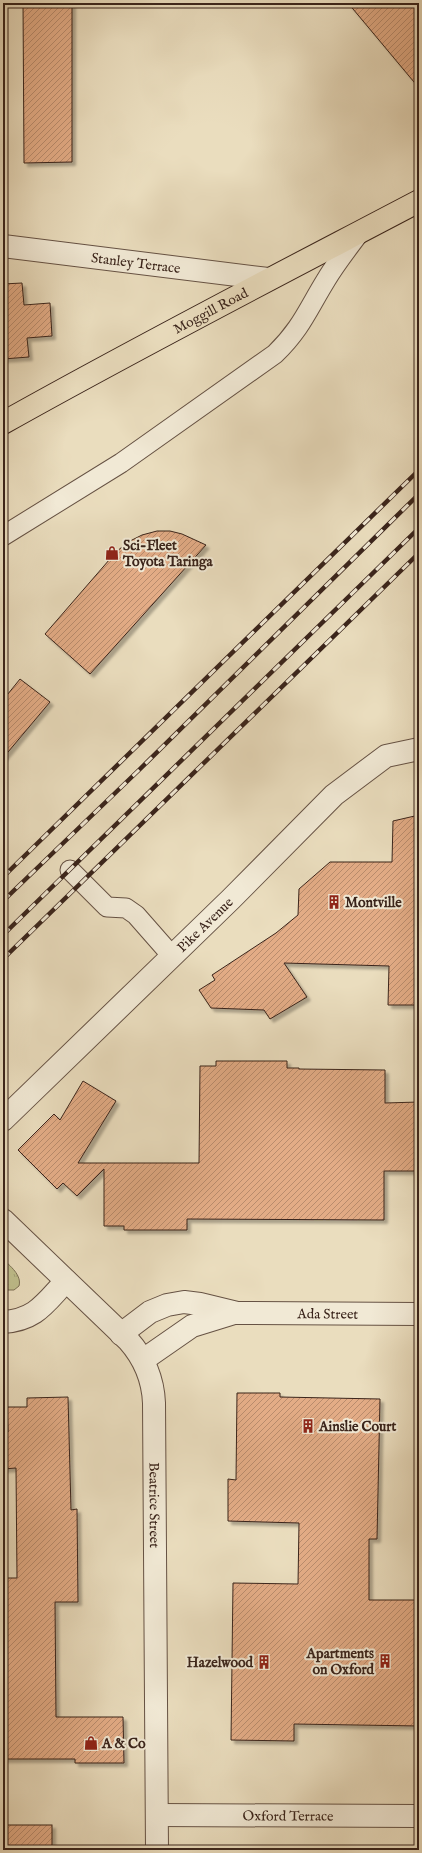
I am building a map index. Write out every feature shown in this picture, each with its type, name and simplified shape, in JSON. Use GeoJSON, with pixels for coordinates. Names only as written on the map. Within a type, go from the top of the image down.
{"type":"FeatureCollection","features":[{"type":"Feature","properties":{"kind":"highway","name":"Moggill Road"},"geometry":{"type":"LineString","coordinates":[[3,423],[100,368],[419,201]]}},
{"type":"Feature","properties":{"kind":"street","name":"Stanley Terrace"},"geometry":{"type":"LineString","coordinates":[[3,246],[268,279]]}},
{"type":"Feature","properties":{"kind":"street","name":"Pike Avenue"},"geometry":{"type":"LineString","coordinates":[[3,1120],[172,956],[334,795],[386,756],[419,749]]}},
{"type":"Feature","properties":{"kind":"street","name":"Beatrice Street"},"geometry":{"type":"LineString","coordinates":[[3,1220],[121,1334],[143,1360],[150,1378],[154,1396],[158,1815],[157,1850]]}},
{"type":"Feature","properties":{"kind":"street"},"geometry":{"type":"LineString","coordinates":[[3,1322],[18,1320],[32,1315],[66,1282]]}},
{"type":"Feature","properties":{"kind":"street","name":"Ada Street"},"geometry":{"type":"LineString","coordinates":[[121,1334],[150,1312],[176,1303],[200,1304],[237,1313],[419,1314]]}},
{"type":"Feature","properties":{"kind":"street","name":"Ada Street"},"geometry":{"type":"LineString","coordinates":[[143,1360],[192,1326],[237,1313]]}},
{"type":"Feature","properties":{"kind":"street","name":"Oxford Terrace"},"geometry":{"type":"LineString","coordinates":[[158,1815],[419,1816]]}},
{"type":"Feature","properties":{"kind":"lane"},"geometry":{"type":"LineString","coordinates":[[3,536],[121,463],[275,354],[298,330],[327,278],[360,232]]}},
{"type":"Feature","properties":{"kind":"lane"},"geometry":{"type":"LineString","coordinates":[[70,870],[107,907],[126,908],[136,915],[172,956]]}},
{"type":"Feature","properties":{"kind":"green space"},"geometry":{"type":"Polygon","coordinates":[[[3,1259],[15,1271],[19,1278],[19,1286],[14,1290],[3,1290],[3,1259]]]}},
{"type":"Feature","properties":{"kind":"building"},"geometry":{"type":"Polygon","coordinates":[[[23,3],[72,3],[72,162],[24,163],[23,3]]]}},
{"type":"Feature","properties":{"kind":"building"},"geometry":{"type":"Polygon","coordinates":[[[348,3],[419,3],[419,88],[348,3]]]}},
{"type":"Feature","properties":{"kind":"building"},"geometry":{"type":"Polygon","coordinates":[[[22,283],[24,305],[50,303],[52,336],[27,338],[29,357],[3,359],[3,284],[22,283]]]}},
{"type":"Feature","properties":{"kind":"building"},"geometry":{"type":"Polygon","coordinates":[[[157,531],[170,531],[182,534],[206,545],[90,674],[45,634],[116,552],[128,542],[142,535],[157,531]]]}},
{"type":"Feature","properties":{"kind":"building"},"geometry":{"type":"Polygon","coordinates":[[[20,679],[50,702],[3,758],[3,700],[20,679]]]}},
{"type":"Feature","properties":{"kind":"building"},"geometry":{"type":"Polygon","coordinates":[[[419,815],[419,1005],[388,1005],[389,966],[284,963],[307,997],[270,1019],[264,1010],[211,1008],[199,990],[215,980],[212,975],[276,933],[298,915],[299,889],[330,862],[392,862],[393,821],[419,815]]]}},
{"type":"Feature","properties":{"kind":"building"},"geometry":{"type":"Polygon","coordinates":[[[216,1061],[287,1061],[287,1068],[385,1070],[385,1103],[419,1102],[419,1171],[384,1171],[384,1220],[187,1219],[187,1230],[124,1230],[124,1226],[104,1226],[104,1169],[77,1196],[63,1183],[57,1189],[18,1150],[54,1114],[60,1120],[83,1081],[116,1101],[78,1163],[199,1163],[200,1066],[216,1066],[216,1061]]]}},
{"type":"Feature","properties":{"kind":"building"},"geometry":{"type":"Polygon","coordinates":[[[237,1393],[280,1393],[280,1397],[380,1399],[377,1539],[369,1539],[369,1600],[419,1600],[419,1726],[294,1724],[294,1741],[231,1740],[233,1583],[298,1584],[299,1523],[228,1521],[228,1479],[236,1480],[237,1393]]]}},
{"type":"Feature","properties":{"kind":"building"},"geometry":{"type":"Polygon","coordinates":[[[68,1397],[71,1510],[77,1509],[78,1602],[55,1602],[56,1717],[123,1717],[124,1763],[75,1763],[75,1759],[3,1759],[3,1578],[17,1578],[16,1468],[3,1469],[3,1432],[8,1432],[7,1407],[27,1407],[27,1398],[68,1397]]]}},
{"type":"Feature","properties":{"kind":"building"},"geometry":{"type":"Polygon","coordinates":[[[3,1825],[52,1825],[52,1850],[3,1850],[3,1825]]]}},
{"type":"Feature","properties":{"kind":"railway"},"geometry":{"type":"LineString","coordinates":[[3,877],[419,470]]}},
{"type":"Feature","properties":{"kind":"railway"},"geometry":{"type":"LineString","coordinates":[[3,901],[139,770],[419,494]]}},
{"type":"Feature","properties":{"kind":"railway"},"geometry":{"type":"LineString","coordinates":[[3,935],[419,528]]}},
{"type":"Feature","properties":{"kind":"railway"},"geometry":{"type":"LineString","coordinates":[[3,959],[419,553]]}},
{"type":"Feature","properties":{"kind":"place","name":"Sci-Fleet Toyota Taringa"},"geometry":{"type":"Point","coordinates":[112,553]}},
{"type":"Feature","properties":{"kind":"place","name":"Montville"},"geometry":{"type":"Point","coordinates":[334,902]}},
{"type":"Feature","properties":{"kind":"place","name":"Ainslie Court"},"geometry":{"type":"Point","coordinates":[308,1426]}},
{"type":"Feature","properties":{"kind":"place","name":"Apartments on Oxford"},"geometry":{"type":"Point","coordinates":[385,1661]}},
{"type":"Feature","properties":{"kind":"place","name":"Hazelwood"},"geometry":{"type":"Point","coordinates":[264,1662]}},
{"type":"Feature","properties":{"kind":"place","name":"A & Co"},"geometry":{"type":"Point","coordinates":[91,1743]}}]}
